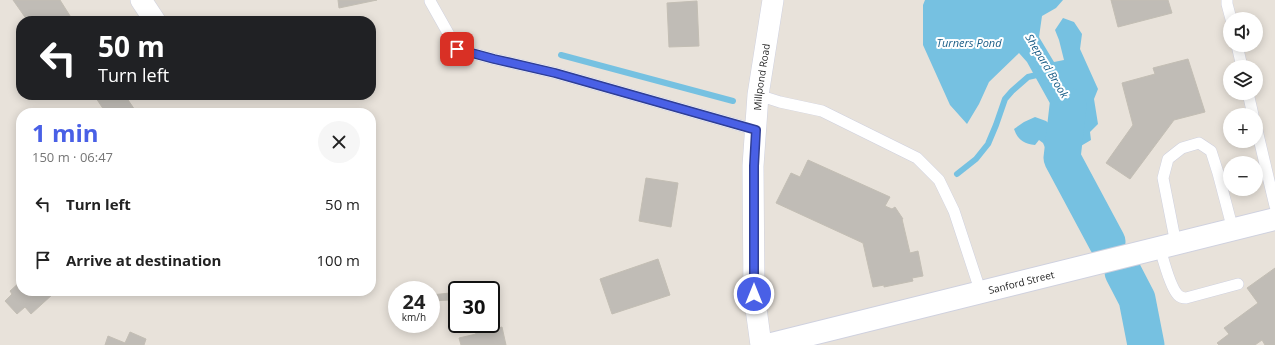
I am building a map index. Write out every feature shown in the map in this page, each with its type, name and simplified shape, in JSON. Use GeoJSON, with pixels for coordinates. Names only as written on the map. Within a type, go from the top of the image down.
{"type":"FeatureCollection","features":[{"type":"Feature","properties":{"kind":"street"},"geometry":{"type":"LineString","coordinates":[[141,0],[152,16]]}},
{"type":"Feature","properties":{"kind":"street","name":"Millpond Road"},"geometry":{"type":"LineString","coordinates":[[761,345],[754,294],[754,166],[758,95],[773,0]]}},
{"type":"Feature","properties":{"kind":"street","name":"Sanford Street"},"geometry":{"type":"LineString","coordinates":[[768,345],[1275,219]]}},
{"type":"Feature","properties":{"kind":"lane"},"geometry":{"type":"LineString","coordinates":[[1227,0],[1229,12]]}},
{"type":"Feature","properties":{"kind":"lane"},"geometry":{"type":"LineString","coordinates":[[430,1],[457,49],[555,73],[756,130]]}},
{"type":"Feature","properties":{"kind":"lane"},"geometry":{"type":"LineString","coordinates":[[758,95],[780,102],[822,111],[917,158],[939,180],[954,211],[981,293]]}},
{"type":"Feature","properties":{"kind":"lane"},"geometry":{"type":"LineString","coordinates":[[1233,230],[1211,151],[1199,143],[1182,148],[1168,160],[1163,178],[1172,286],[1177,295],[1186,298],[1238,284]]}},
{"type":"Feature","properties":{"kind":"lane"},"geometry":{"type":"LineString","coordinates":[[1261,148],[1275,206]]}},
{"type":"Feature","properties":{"kind":"water","name":"Turners Pond"},"geometry":{"type":"Polygon","coordinates":[[[925,0],[1063,0],[1056,8],[1042,16],[1039,37],[1054,62],[1064,60],[1055,30],[1063,18],[1074,22],[1082,34],[1080,49],[1098,89],[1094,99],[1098,124],[1090,132],[1091,140],[1052,163],[1043,143],[1039,140],[1035,145],[1031,144],[1024,142],[1017,136],[1014,129],[1035,117],[1046,121],[1052,126],[1054,121],[1052,107],[1027,62],[1019,53],[989,82],[979,104],[967,124],[950,105],[923,45],[923,5],[925,0]]]}},
{"type":"Feature","properties":{"kind":"building"},"geometry":{"type":"Polygon","coordinates":[[[13,0],[60,0],[70,16],[24,16],[13,0]]]}},
{"type":"Feature","properties":{"kind":"building"},"geometry":{"type":"Polygon","coordinates":[[[338,0],[377,0],[339,8],[338,0]]]}},
{"type":"Feature","properties":{"kind":"building"},"geometry":{"type":"Polygon","coordinates":[[[1111,0],[1168,0],[1172,13],[1118,27],[1111,0]]]}},
{"type":"Feature","properties":{"kind":"building"},"geometry":{"type":"Polygon","coordinates":[[[697,1],[699,46],[669,47],[667,3],[697,1]]]}},
{"type":"Feature","properties":{"kind":"building"},"geometry":{"type":"Polygon","coordinates":[[[1188,59],[1205,112],[1174,120],[1130,179],[1106,163],[1133,125],[1122,83],[1155,74],[1153,68],[1188,59]]]}},
{"type":"Feature","properties":{"kind":"building"},"geometry":{"type":"Polygon","coordinates":[[[97,100],[128,100],[134,108],[103,108],[97,100]]]}},
{"type":"Feature","properties":{"kind":"building"},"geometry":{"type":"Polygon","coordinates":[[[808,160],[890,197],[885,206],[892,209],[895,207],[903,219],[910,253],[918,251],[923,276],[912,278],[913,281],[884,287],[884,285],[873,287],[863,243],[776,203],[791,173],[800,177],[808,160]]]}},
{"type":"Feature","properties":{"kind":"building"},"geometry":{"type":"Polygon","coordinates":[[[646,178],[678,183],[671,227],[639,221],[646,178]]]}},
{"type":"Feature","properties":{"kind":"building"},"geometry":{"type":"Polygon","coordinates":[[[658,259],[670,295],[612,314],[600,279],[658,259]]]}},
{"type":"Feature","properties":{"kind":"building"},"geometry":{"type":"Polygon","coordinates":[[[1275,268],[1275,345],[1265,345],[1262,340],[1255,345],[1219,345],[1217,343],[1229,334],[1224,328],[1258,303],[1247,288],[1275,268]]]}},
{"type":"Feature","properties":{"kind":"building"},"geometry":{"type":"Polygon","coordinates":[[[16,286],[16,296],[51,296],[31,314],[25,307],[17,314],[5,301],[12,294],[10,291],[16,286]]]}},
{"type":"Feature","properties":{"kind":"building"},"geometry":{"type":"Polygon","coordinates":[[[448,293],[448,300],[440,301],[440,294],[448,293]]]}},
{"type":"Feature","properties":{"kind":"building"},"geometry":{"type":"Polygon","coordinates":[[[502,327],[506,345],[461,345],[459,338],[476,334],[500,333],[500,328],[502,327]]]}},
{"type":"Feature","properties":{"kind":"building"},"geometry":{"type":"Polygon","coordinates":[[[130,332],[146,339],[144,345],[105,345],[108,336],[125,343],[130,332]]]}},
{"type":"Feature","properties":{"kind":"waterway"},"geometry":{"type":"LineString","coordinates":[[561,55],[733,101]]}},
{"type":"Feature","properties":{"kind":"waterway"},"geometry":{"type":"LineString","coordinates":[[957,174],[976,159],[988,144],[1005,99],[1028,77],[1041,74]]}},
{"type":"Feature","properties":{"kind":"waterway","name":"Shepard Brook"},"geometry":{"type":"LineString","coordinates":[[1068,106],[1062,158],[1107,242]]}},
{"type":"Feature","properties":{"kind":"waterway","name":"Shepard Brook"},"geometry":{"type":"LineString","coordinates":[[1123,272],[1137,299],[1146,345]]}},
{"type":"Feature","properties":{"kind":"route"},"geometry":{"type":"LineString","coordinates":[[457,49],[555,73],[756,130],[754,166],[754,294]]}}]}
